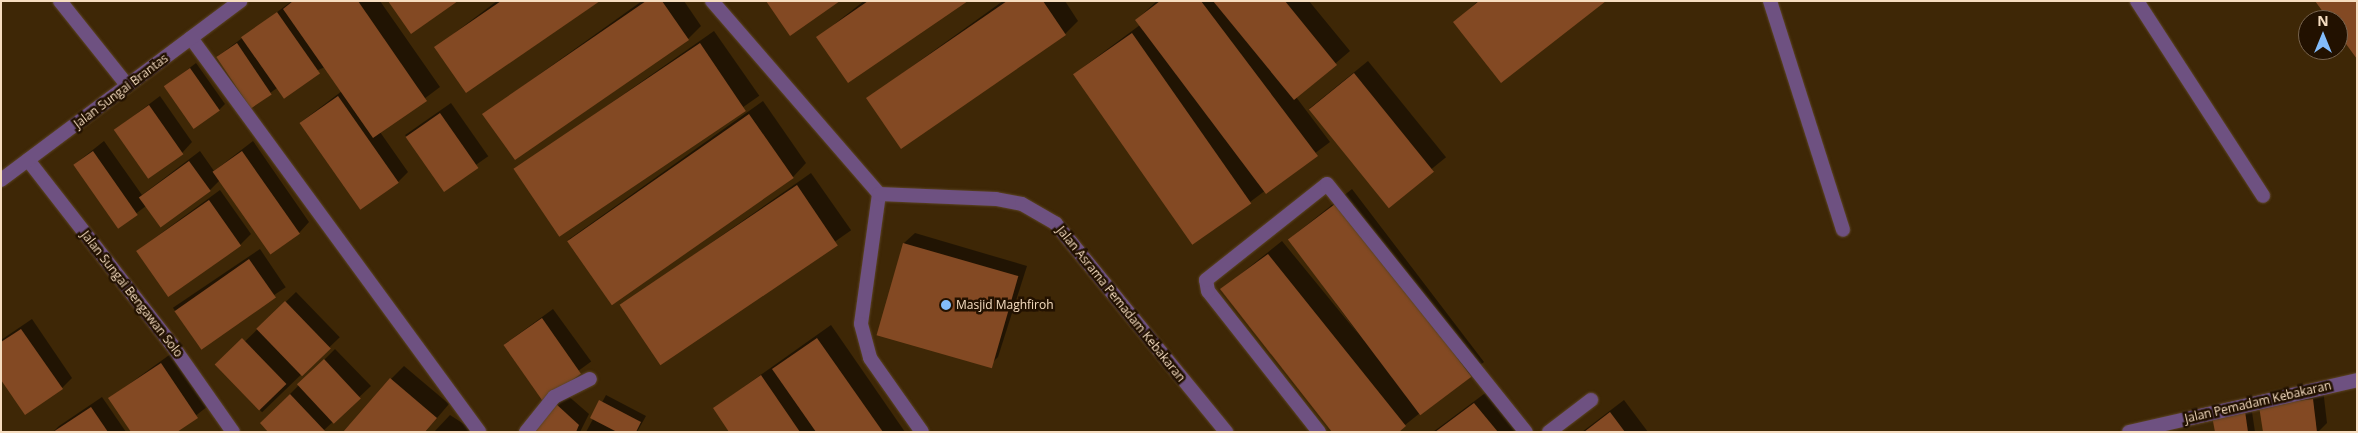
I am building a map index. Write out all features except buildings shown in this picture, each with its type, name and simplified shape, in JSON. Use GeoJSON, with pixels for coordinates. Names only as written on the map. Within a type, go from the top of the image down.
{"type":"FeatureCollection","features":[{"type":"Feature","properties":{"kind":"street"},"geometry":{"type":"LineString","coordinates":[[60,1],[127,85]]}},
{"type":"Feature","properties":{"kind":"street","name":"Jalan Sungai Brantas"},"geometry":{"type":"LineString","coordinates":[[1,180],[240,1]]}},
{"type":"Feature","properties":{"kind":"street"},"geometry":{"type":"LineString","coordinates":[[712,1],[880,194],[861,324],[870,358],[922,432]]}},
{"type":"Feature","properties":{"kind":"street"},"geometry":{"type":"LineString","coordinates":[[1770,1],[1844,230]]}},
{"type":"Feature","properties":{"kind":"street"},"geometry":{"type":"LineString","coordinates":[[2137,1],[2263,196]]}},
{"type":"Feature","properties":{"kind":"street"},"geometry":{"type":"LineString","coordinates":[[191,38],[479,432]]}},
{"type":"Feature","properties":{"kind":"street","name":"Jalan Sungai Bengawan Solo"},"geometry":{"type":"LineString","coordinates":[[28,160],[167,337],[233,432]]}},
{"type":"Feature","properties":{"kind":"street"},"geometry":{"type":"LineString","coordinates":[[1319,432],[1208,290],[1206,280],[1327,184],[1526,432]]}},
{"type":"Feature","properties":{"kind":"street","name":"Jalan Asrama Pemadam Kebakaran"},"geometry":{"type":"LineString","coordinates":[[880,194],[996,199],[1022,204],[1056,224],[1226,432]]}},
{"type":"Feature","properties":{"kind":"street"},"geometry":{"type":"LineString","coordinates":[[526,432],[554,397],[590,379]]}},
{"type":"Feature","properties":{"kind":"street","name":"Jalan Pemadam Kebakaran"},"geometry":{"type":"LineString","coordinates":[[2129,432],[2357,380]]}},
{"type":"Feature","properties":{"kind":"street"},"geometry":{"type":"LineString","coordinates":[[1549,432],[1591,400]]}},
{"type":"Feature","properties":{"kind":"place","name":"Masjid Maghfiroh"},"geometry":{"type":"Point","coordinates":[946,305]}}]}
